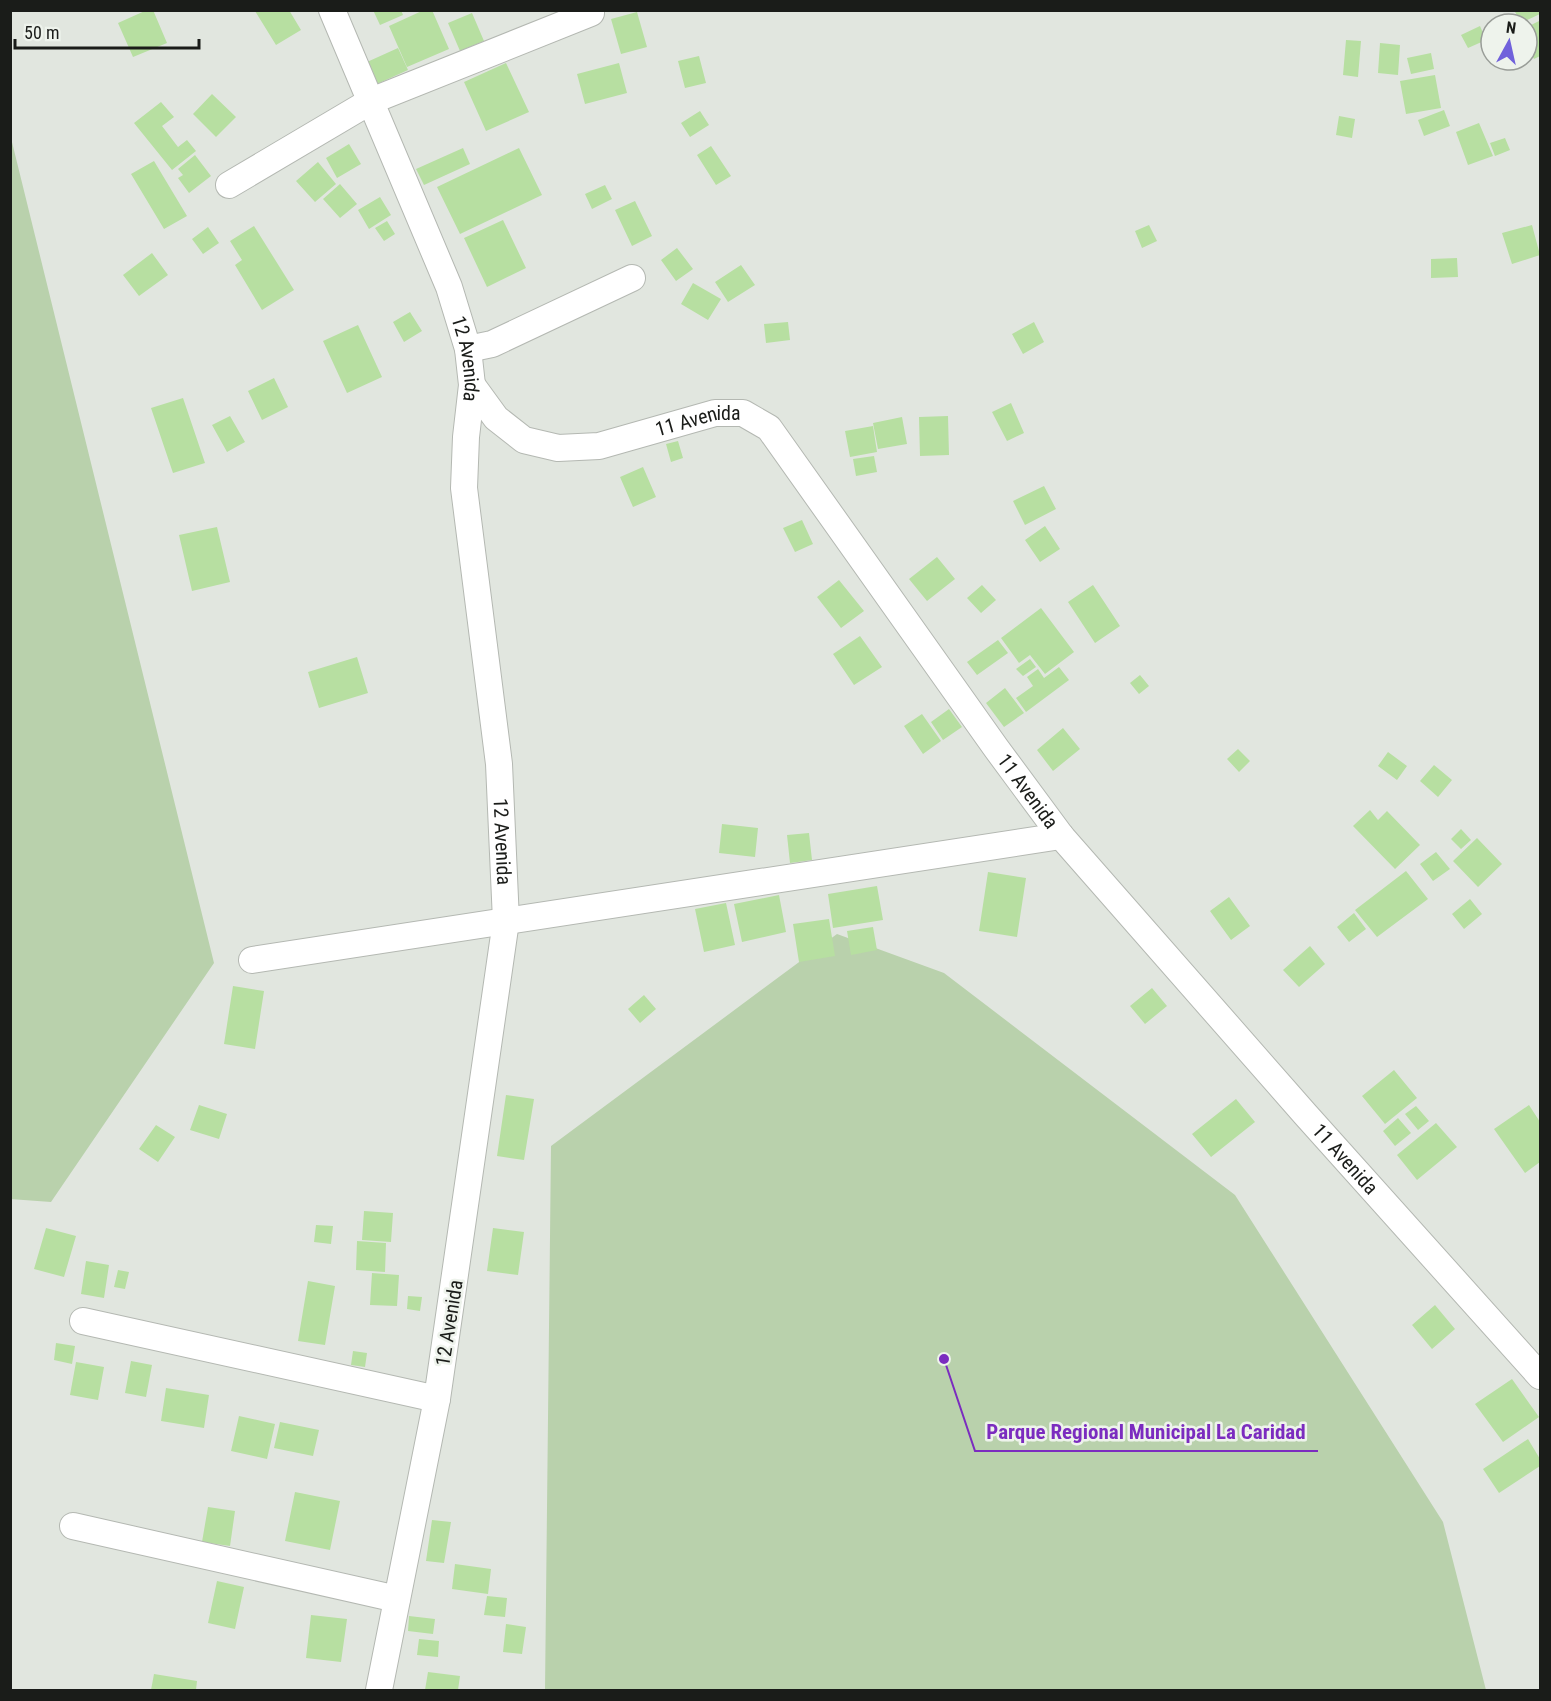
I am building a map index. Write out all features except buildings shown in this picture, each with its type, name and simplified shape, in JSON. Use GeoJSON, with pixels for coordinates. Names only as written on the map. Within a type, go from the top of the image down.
{"type":"FeatureCollection","features":[{"type":"Feature","properties":{"kind":"street","name":"12 Avenida"},"geometry":{"type":"LineString","coordinates":[[332,10],[449,288],[468,349],[472,385],[466,437],[464,488],[499,764],[506,921],[437,1399],[379,1690]]}},
{"type":"Feature","properties":{"kind":"street"},"geometry":{"type":"LineString","coordinates":[[229,185],[370,101],[591,13]]}},
{"type":"Feature","properties":{"kind":"street"},"geometry":{"type":"LineString","coordinates":[[468,349],[492,344],[632,278]]}},
{"type":"Feature","properties":{"kind":"street","name":"11 Avenida"},"geometry":{"type":"LineString","coordinates":[[472,385],[496,418],[524,440],[558,448],[599,446],[715,413],[743,413],[769,428],[1061,836],[1305,1114],[1540,1376]]}},
{"type":"Feature","properties":{"kind":"street"},"geometry":{"type":"LineString","coordinates":[[252,960],[1061,836]]}},
{"type":"Feature","properties":{"kind":"street"},"geometry":{"type":"LineString","coordinates":[[83,1321],[437,1399]]}},
{"type":"Feature","properties":{"kind":"street"},"geometry":{"type":"LineString","coordinates":[[74,1526],[397,1599]]}},
{"type":"Feature","properties":{"kind":"green space"},"geometry":{"type":"Polygon","coordinates":[[[11,138],[214,963],[51,1202],[10,1199],[11,138]]]}},
{"type":"Feature","properties":{"kind":"green space"},"geometry":{"type":"Polygon","coordinates":[[[837,934],[944,973],[1235,1195],[1443,1522],[1486,1690],[545,1690],[551,1146],[837,934]]]}},
{"type":"Feature","properties":{"kind":"place","name":"Parque Regional Municipal La Caridad"},"geometry":{"type":"Point","coordinates":[944,1359]}}]}
